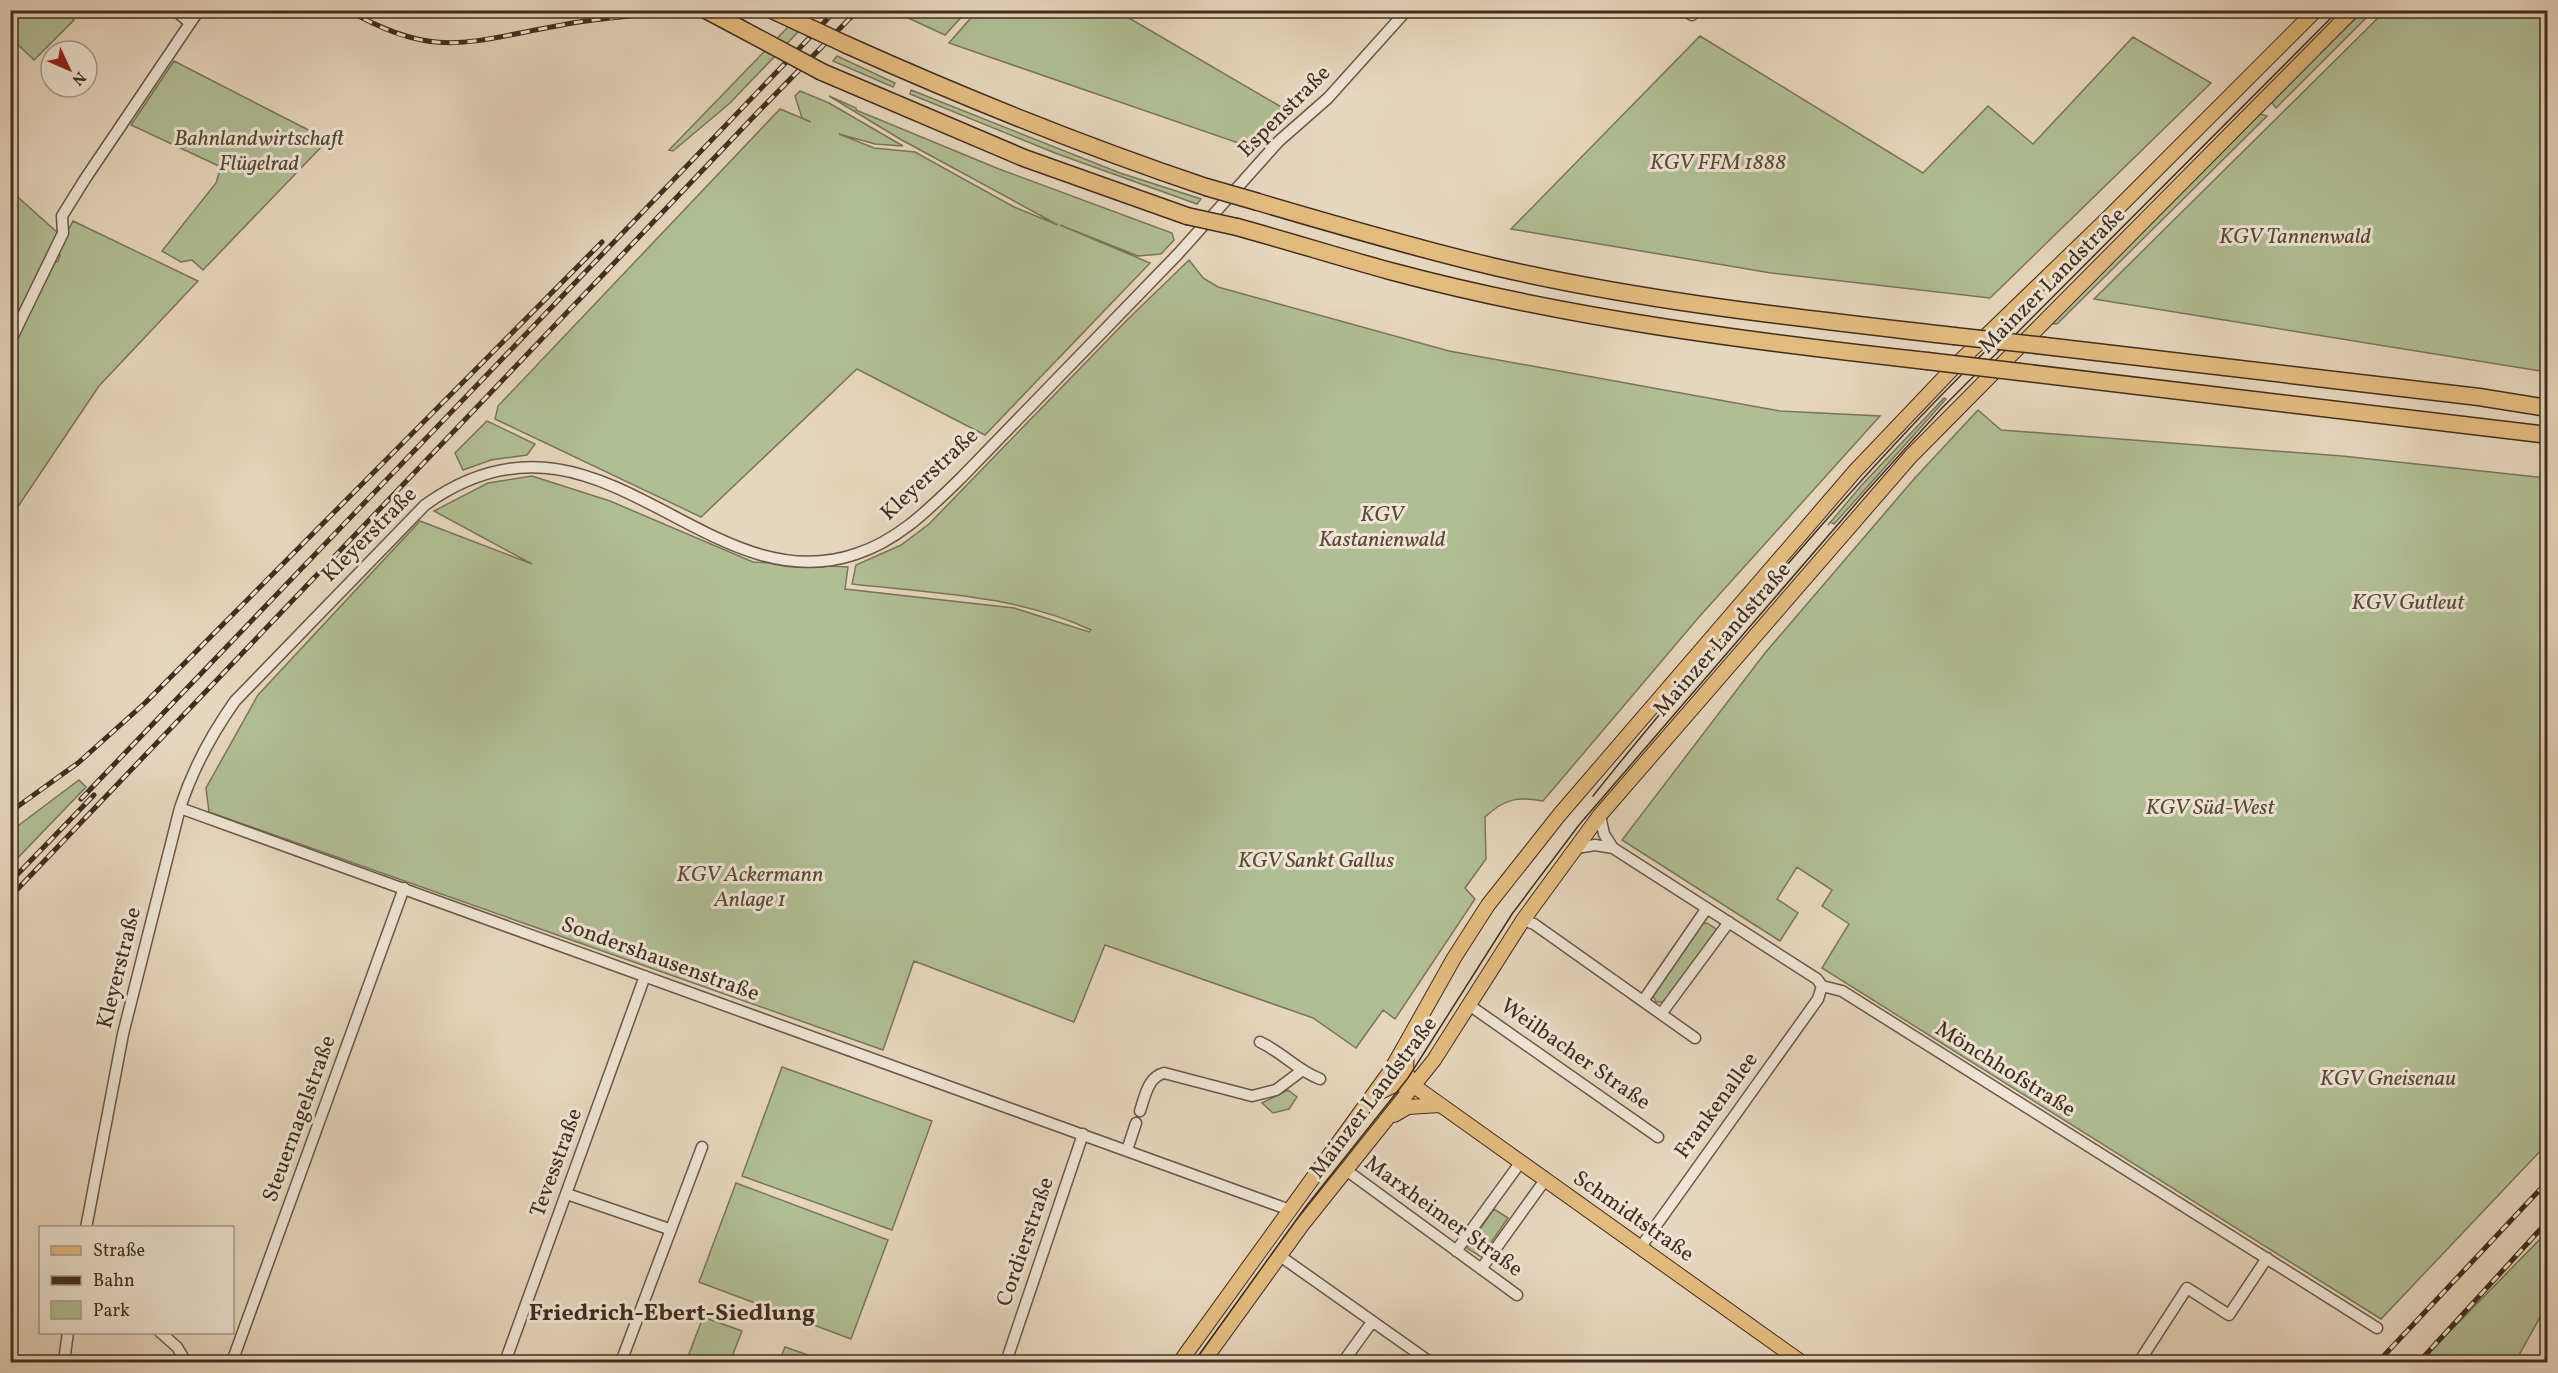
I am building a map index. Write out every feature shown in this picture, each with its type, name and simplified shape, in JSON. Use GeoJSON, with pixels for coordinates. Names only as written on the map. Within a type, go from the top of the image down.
{"type":"FeatureCollection","features":[{"type":"Feature","properties":{"kind":"highway"},"geometry":{"type":"LineString","coordinates":[[706,10],[822,72],[1013,153],[1187,216],[1237,226],[1391,272],[1622,320],[1794,346],[2547,435]]}},
{"type":"Feature","properties":{"kind":"highway"},"geometry":{"type":"LineString","coordinates":[[772,10],[1013,118],[1206,187],[1378,238],[1496,267],[1597,287],[1781,315],[2480,398],[2547,408]]}},
{"type":"Feature","properties":{"kind":"main road","name":"Mainzer Landstraße"},"geometry":{"type":"LineString","coordinates":[[1180,1362],[1370,1100],[1407,1042],[1454,958],[1508,877],[1816,516],[1957,364],[2137,190],[2316,10]]}},
{"type":"Feature","properties":{"kind":"main road","name":"Mainzer Landstraße"},"geometry":{"type":"LineString","coordinates":[[1203,1362],[1280,1256],[1443,1047],[1523,921],[1600,815],[1919,447],[2353,10]]}},
{"type":"Feature","properties":{"kind":"main road"},"geometry":{"type":"LineString","coordinates":[[1370,1100],[1389,1086],[1414,1086],[1406,1072],[1407,1042]]}},
{"type":"Feature","properties":{"kind":"main road","name":"Schmidtstraße"},"geometry":{"type":"LineString","coordinates":[[1414,1086],[1801,1362]]}},
{"type":"Feature","properties":{"kind":"main road"},"geometry":{"type":"LineString","coordinates":[[1385,1122],[1408,1107],[1440,1105]]}},
{"type":"Feature","properties":{"kind":"street"},"geometry":{"type":"LineString","coordinates":[[175,10],[190,23]]}},
{"type":"Feature","properties":{"kind":"street"},"geometry":{"type":"LineString","coordinates":[[10,342],[63,233],[62,216],[199,10]]}},
{"type":"Feature","properties":{"kind":"street","name":"Espenstraße"},"geometry":{"type":"LineString","coordinates":[[1190,241],[1279,141],[1328,98],[1407,10]]}},
{"type":"Feature","properties":{"kind":"street","name":"Kleyerstraße"},"geometry":{"type":"LineString","coordinates":[[86,1226],[123,1034],[180,808],[191,776],[211,734],[235,701],[425,505],[456,485],[493,471],[519,467],[555,468],[611,486],[751,551],[802,561],[854,555],[890,539],[925,513],[1190,241]]}},
{"type":"Feature","properties":{"kind":"street","name":"Sondershausenstraße"},"geometry":{"type":"LineString","coordinates":[[180,808],[1290,1209]]}},
{"type":"Feature","properties":{"kind":"street"},"geometry":{"type":"LineString","coordinates":[[1600,815],[1604,834],[1613,848]]}},
{"type":"Feature","properties":{"kind":"street","name":"Mönchhofstraße"},"geometry":{"type":"LineString","coordinates":[[1576,848],[1595,844],[1613,848],[1817,979],[1822,986],[1835,988],[1848,994],[2377,1328]]}},
{"type":"Feature","properties":{"kind":"street","name":"Steuernagelstraße"},"geometry":{"type":"LineString","coordinates":[[232,1362],[404,888]]}},
{"type":"Feature","properties":{"kind":"street"},"geometry":{"type":"LineString","coordinates":[[1643,1001],[1707,908]]}},
{"type":"Feature","properties":{"kind":"street"},"geometry":{"type":"LineString","coordinates":[[1523,921],[1534,924],[1695,1038]]}},
{"type":"Feature","properties":{"kind":"street"},"geometry":{"type":"LineString","coordinates":[[1661,1014],[1729,922]]}},
{"type":"Feature","properties":{"kind":"street","name":"Tevesstraße"},"geometry":{"type":"LineString","coordinates":[[505,1362],[645,976]]}},
{"type":"Feature","properties":{"kind":"street","name":"Frankenallee"},"geometry":{"type":"LineString","coordinates":[[1640,1248],[1818,999],[1822,986]]}},
{"type":"Feature","properties":{"kind":"street","name":"Weilbacher Straße"},"geometry":{"type":"LineString","coordinates":[[1469,1005],[1658,1137]]}},
{"type":"Feature","properties":{"kind":"street"},"geometry":{"type":"LineString","coordinates":[[1260,1042],[1281,1052],[1300,1072],[1320,1079]]}},
{"type":"Feature","properties":{"kind":"street"},"geometry":{"type":"LineString","coordinates":[[1140,1111],[1150,1082],[1164,1072],[1252,1096],[1276,1090],[1300,1072]]}},
{"type":"Feature","properties":{"kind":"street"},"geometry":{"type":"LineString","coordinates":[[1127,1150],[1136,1123]]}},
{"type":"Feature","properties":{"kind":"street","name":"Cordierstraße"},"geometry":{"type":"LineString","coordinates":[[1006,1362],[1083,1134]]}},
{"type":"Feature","properties":{"kind":"street"},"geometry":{"type":"LineString","coordinates":[[621,1362],[669,1229],[702,1147]]}},
{"type":"Feature","properties":{"kind":"street"},"geometry":{"type":"LineString","coordinates":[[1456,1251],[1520,1163]]}},
{"type":"Feature","properties":{"kind":"street","name":"Marxheimer Straße"},"geometry":{"type":"LineString","coordinates":[[1346,1170],[1517,1295]]}},
{"type":"Feature","properties":{"kind":"street"},"geometry":{"type":"LineString","coordinates":[[1481,1269],[1545,1180]]}},
{"type":"Feature","properties":{"kind":"street"},"geometry":{"type":"LineString","coordinates":[[567,1194],[669,1229]]}},
{"type":"Feature","properties":{"kind":"street"},"geometry":{"type":"LineString","coordinates":[[1280,1256],[1430,1362]]}},
{"type":"Feature","properties":{"kind":"street"},"geometry":{"type":"LineString","coordinates":[[2139,1362],[2187,1288],[2229,1316],[2267,1258]]}},
{"type":"Feature","properties":{"kind":"street"},"geometry":{"type":"LineString","coordinates":[[1343,1362],[1372,1322]]}},
{"type":"Feature","properties":{"kind":"street"},"geometry":{"type":"LineString","coordinates":[[64,1362],[68,1334]]}},
{"type":"Feature","properties":{"kind":"street"},"geometry":{"type":"LineString","coordinates":[[162,1334],[177,1347],[186,1362]]}},
{"type":"Feature","properties":{"kind":"green space"},"geometry":{"type":"Polygon","coordinates":[[[10,11],[65,11],[74,20],[55,39],[39,39],[39,55],[34,60],[11,38],[10,11]]]}},
{"type":"Feature","properties":{"kind":"green space"},"geometry":{"type":"Polygon","coordinates":[[[798,11],[818,11],[730,103],[673,151],[669,150],[787,28],[787,20],[798,11]]]}},
{"type":"Feature","properties":{"kind":"green space"},"geometry":{"type":"Polygon","coordinates":[[[910,11],[967,11],[945,35],[904,16],[910,11]]]}},
{"type":"Feature","properties":{"kind":"green space"},"geometry":{"type":"Polygon","coordinates":[[[977,11],[1117,11],[1283,108],[1244,145],[949,43],[977,11]]]}},
{"type":"Feature","properties":{"kind":"green space"},"geometry":{"type":"Polygon","coordinates":[[[2363,11],[2373,11],[2276,108],[2272,103],[2276,96],[2363,11]]]}},
{"type":"Feature","properties":{"kind":"green space","name":"KGV Tannenwald"},"geometry":{"type":"Polygon","coordinates":[[[2385,11],[2537,11],[2548,17],[2547,372],[2094,299],[2385,11]]]}},
{"type":"Feature","properties":{"kind":"green space","name":"KGV FFM 1888"},"geometry":{"type":"Polygon","coordinates":[[[1700,36],[1923,173],[1988,106],[2033,144],[2133,37],[2211,83],[1990,298],[1771,273],[1511,229],[1700,36]]]}},
{"type":"Feature","properties":{"kind":"green space"},"geometry":{"type":"Polygon","coordinates":[[[837,56],[895,83],[893,87],[833,61],[837,56]]]}},
{"type":"Feature","properties":{"kind":"green space","name":"Bahnlandwirtschaft Flügelrad"},"geometry":{"type":"Polygon","coordinates":[[[174,61],[328,140],[203,270],[192,260],[181,262],[162,251],[216,183],[221,167],[131,125],[174,61]]]}},
{"type":"Feature","properties":{"kind":"green space"},"geometry":{"type":"Polygon","coordinates":[[[911,90],[1120,173],[1201,199],[1197,204],[1055,153],[910,94],[911,90]]]}},
{"type":"Feature","properties":{"kind":"green space"},"geometry":{"type":"Polygon","coordinates":[[[800,91],[829,103],[903,146],[875,144],[839,134],[874,148],[915,152],[1014,207],[1058,225],[900,139],[829,96],[856,110],[999,169],[1172,233],[1174,240],[1161,254],[1138,256],[1060,225],[1150,263],[985,435],[857,369],[701,517],[495,419],[498,406],[780,109],[811,122],[802,118],[795,96],[800,91]]]}},
{"type":"Feature","properties":{"kind":"green space"},"geometry":{"type":"Polygon","coordinates":[[[2260,114],[2267,116],[2057,324],[2047,323],[2260,114]]]}},
{"type":"Feature","properties":{"kind":"green space"},"geometry":{"type":"Polygon","coordinates":[[[11,191],[59,234],[11,334],[11,191]]]}},
{"type":"Feature","properties":{"kind":"green space"},"geometry":{"type":"Polygon","coordinates":[[[73,221],[198,281],[99,386],[11,517],[11,347],[52,264],[58,261],[60,256],[58,250],[73,221]]]}},
{"type":"Feature","properties":{"kind":"green space"},"geometry":{"type":"Polygon","coordinates":[[[1189,260],[1203,278],[1218,287],[1449,351],[1780,411],[1880,416],[1699,617],[1543,801],[1512,800],[1499,806],[1485,817],[1486,859],[1465,888],[1475,899],[1395,1019],[1383,1010],[1356,1048],[1313,1018],[1105,945],[1074,1022],[914,961],[883,1050],[209,812],[206,788],[258,695],[420,521],[532,564],[434,511],[488,483],[532,476],[610,501],[753,562],[848,567],[845,589],[1014,608],[1089,632],[1091,630],[1063,618],[1004,602],[852,584],[856,565],[901,545],[929,524],[1125,322],[1189,260]]]}},
{"type":"Feature","properties":{"kind":"green space"},"geometry":{"type":"Polygon","coordinates":[[[1944,398],[1946,399],[1834,524],[1831,522],[1828,525],[1861,486],[1944,398]]]}},
{"type":"Feature","properties":{"kind":"green space"},"geometry":{"type":"Polygon","coordinates":[[[1978,410],[2001,430],[2342,456],[2547,478],[2547,1144],[2381,1319],[1822,968],[1849,924],[1822,906],[1832,890],[1797,867],[1777,899],[1798,913],[1780,941],[1622,840],[1765,653],[1914,479],[1978,410]]]}},
{"type":"Feature","properties":{"kind":"green space"},"geometry":{"type":"Polygon","coordinates":[[[487,421],[535,444],[527,455],[491,460],[463,470],[455,453],[487,421]]]}},
{"type":"Feature","properties":{"kind":"green space"},"geometry":{"type":"Polygon","coordinates":[[[79,780],[86,787],[11,865],[11,831],[79,780]]]}},
{"type":"Feature","properties":{"kind":"green space"},"geometry":{"type":"Polygon","coordinates":[[[1707,923],[1716,929],[1716,935],[1667,1002],[1656,1002],[1652,993],[1701,924],[1707,923]]]}},
{"type":"Feature","properties":{"kind":"green space"},"geometry":{"type":"Polygon","coordinates":[[[782,1067],[932,1121],[892,1230],[742,1176],[782,1067]]]}},
{"type":"Feature","properties":{"kind":"green space"},"geometry":{"type":"Polygon","coordinates":[[[1288,1090],[1297,1097],[1289,1109],[1273,1113],[1262,1103],[1288,1090]]]}},
{"type":"Feature","properties":{"kind":"green space"},"geometry":{"type":"Polygon","coordinates":[[[736,1183],[888,1240],[851,1339],[699,1282],[736,1183]]]}},
{"type":"Feature","properties":{"kind":"green space"},"geometry":{"type":"Polygon","coordinates":[[[1494,1209],[1508,1218],[1481,1257],[1467,1248],[1494,1209]]]}},
{"type":"Feature","properties":{"kind":"green space"},"geometry":{"type":"Polygon","coordinates":[[[2547,1232],[2547,1305],[2515,1362],[2460,1362],[2455,1358],[2450,1362],[2420,1362],[2547,1232]]]}},
{"type":"Feature","properties":{"kind":"green space"},"geometry":{"type":"Polygon","coordinates":[[[703,1317],[742,1331],[730,1362],[686,1362],[703,1317]]]}},
{"type":"Feature","properties":{"kind":"green space"},"geometry":{"type":"Polygon","coordinates":[[[785,1347],[828,1362],[779,1362],[785,1347]]]}},
{"type":"Feature","properties":{"kind":"tram line"},"geometry":{"type":"LineString","coordinates":[[1194,1362],[1304,1209],[1408,1078],[1512,914],[1579,825],[1865,493],[1941,409],[2339,10]]}},
{"type":"Feature","properties":{"kind":"tram line"},"geometry":{"type":"LineString","coordinates":[[1593,796],[1701,665],[1858,484],[1952,384],[2018,320]]}},
{"type":"Feature","properties":{"kind":"railway"},"geometry":{"type":"LineString","coordinates":[[348,10],[379,26],[406,36],[454,43],[649,13]]}},
{"type":"Feature","properties":{"kind":"railway"},"geometry":{"type":"LineString","coordinates":[[81,799],[836,10]]}},
{"type":"Feature","properties":{"kind":"railway"},"geometry":{"type":"LineString","coordinates":[[10,897],[858,10]]}},
{"type":"Feature","properties":{"kind":"railway"},"geometry":{"type":"LineString","coordinates":[[10,812],[78,763],[146,702],[602,242]]}},
{"type":"Feature","properties":{"kind":"railway"},"geometry":{"type":"LineString","coordinates":[[10,882],[94,795]]}},
{"type":"Feature","properties":{"kind":"railway"},"geometry":{"type":"LineString","coordinates":[[2378,1362],[2548,1181]]}},
{"type":"Feature","properties":{"kind":"railway"},"geometry":{"type":"LineString","coordinates":[[2419,1362],[2548,1221]]}},
{"type":"Feature","properties":{"kind":"district","name":"Friedrich-Ebert-Siedlung"},"geometry":{"type":"Point","coordinates":[672,1314]}},
{"type":"Feature","properties":{"kind":"park label","name":"KGV Kastanienwald"},"geometry":{"type":"Point","coordinates":[1382,528]}},
{"type":"Feature","properties":{"kind":"park label","name":"KGV Gutleut"},"geometry":{"type":"Point","coordinates":[2408,603]}},
{"type":"Feature","properties":{"kind":"park label","name":"KGV Süd-West"},"geometry":{"type":"Point","coordinates":[2210,808]}},
{"type":"Feature","properties":{"kind":"park label","name":"KGV Sankt Gallus"},"geometry":{"type":"Point","coordinates":[1316,861]}},
{"type":"Feature","properties":{"kind":"park label","name":"KGV Ackermann Anlage 1"},"geometry":{"type":"Point","coordinates":[750,888]}},
{"type":"Feature","properties":{"kind":"park label","name":"KGV Gneisenau"},"geometry":{"type":"Point","coordinates":[2388,1079]}}]}
